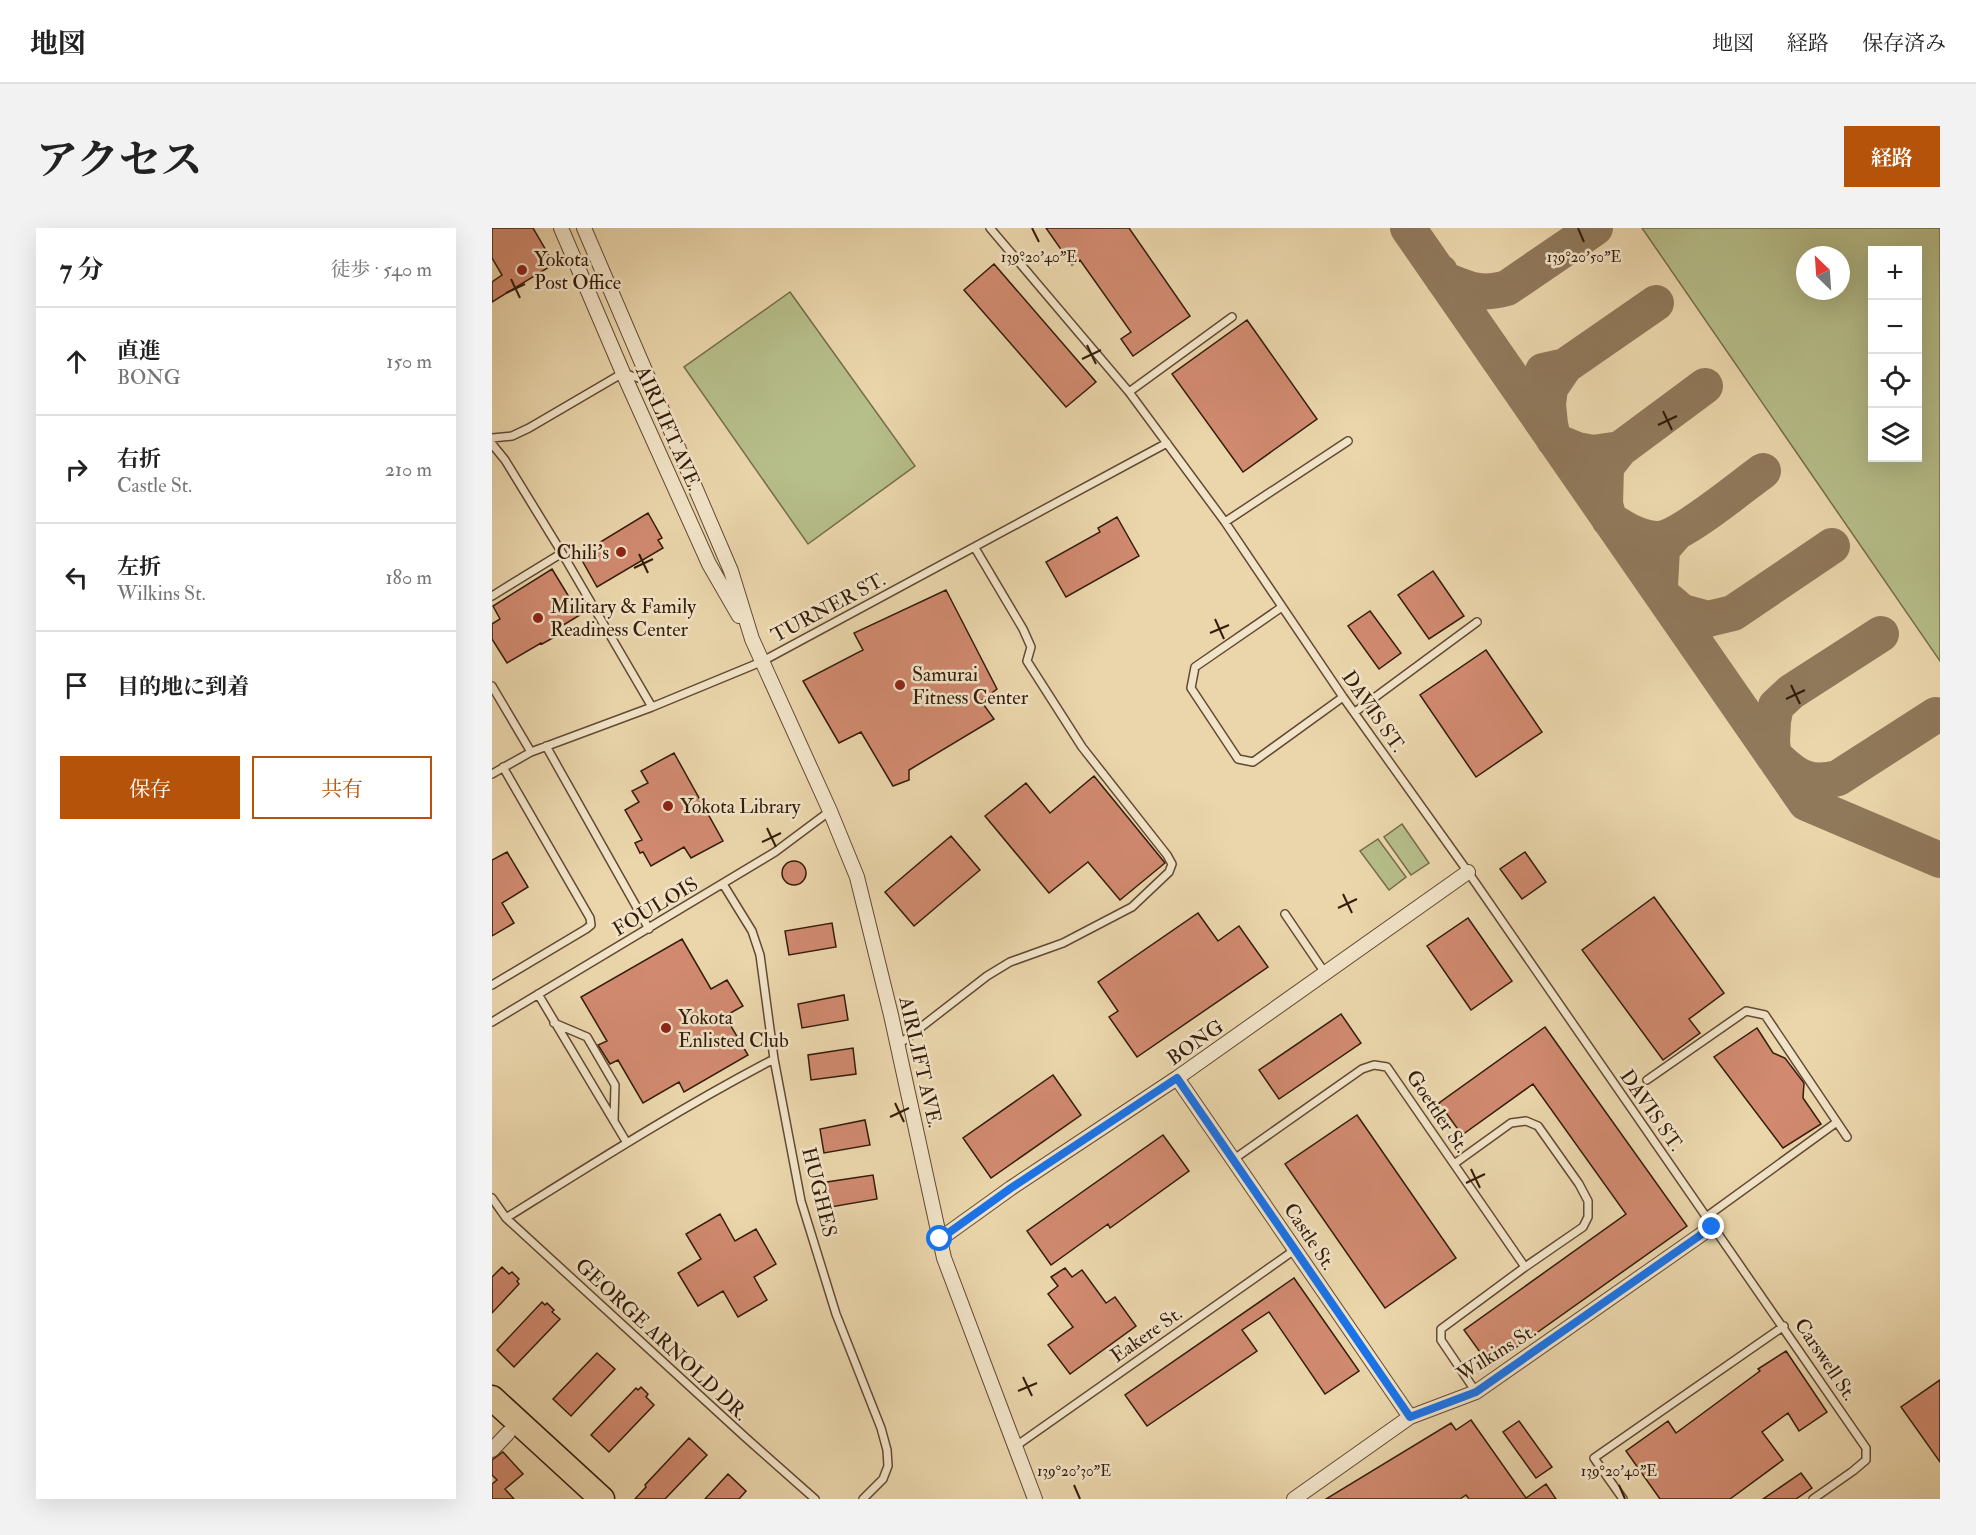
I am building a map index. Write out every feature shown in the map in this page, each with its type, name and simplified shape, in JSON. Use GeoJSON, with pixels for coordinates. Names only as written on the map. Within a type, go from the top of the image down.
{"type":"FeatureCollection","features":[{"type":"Feature","properties":{"kind":"highway"},"geometry":{"type":"LineString","coordinates":[[492,1398],[602,1499]]}},
{"type":"Feature","properties":{"kind":"highway"},"geometry":{"type":"LineString","coordinates":[[497,1434],[578,1499]]}},
{"type":"Feature","properties":{"kind":"street","name":"AIRLIFT AVE."},"geometry":{"type":"LineString","coordinates":[[561,228],[709,564],[752,639],[830,811],[857,877],[898,1046],[944,1258],[1035,1499]]}},
{"type":"Feature","properties":{"kind":"street","name":"AIRLIFT AVE."},"geometry":{"type":"LineString","coordinates":[[584,228],[731,571],[752,639]]}},
{"type":"Feature","properties":{"kind":"street","name":"BONG"},"geometry":{"type":"LineString","coordinates":[[940,1239],[1011,1188],[1177,1078],[1468,872]]}},
{"type":"Feature","properties":{"kind":"street","name":"Castle St."},"geometry":{"type":"LineString","coordinates":[[1177,1078],[1410,1417]]}},
{"type":"Feature","properties":{"kind":"street","name":"Wilkins St."},"geometry":{"type":"LineString","coordinates":[[1294,1499],[1410,1417],[1476,1392],[1709,1222]]}},
{"type":"Feature","properties":{"kind":"lane","name":"DAVIS ST."},"geometry":{"type":"LineString","coordinates":[[990,228],[1129,392],[1225,522],[1343,697],[1468,872],[1709,1222]]}},
{"type":"Feature","properties":{"kind":"lane"},"geometry":{"type":"LineString","coordinates":[[1129,392],[1232,317]]}},
{"type":"Feature","properties":{"kind":"lane"},"geometry":{"type":"LineString","coordinates":[[492,438],[512,436],[623,373],[648,381]]}},
{"type":"Feature","properties":{"kind":"lane"},"geometry":{"type":"LineString","coordinates":[[1225,522],[1348,441]]}},
{"type":"Feature","properties":{"kind":"lane","name":"TURNER ST."},"geometry":{"type":"LineString","coordinates":[[492,774],[531,752],[652,707],[762,662],[1167,443]]}},
{"type":"Feature","properties":{"kind":"lane"},"geometry":{"type":"LineString","coordinates":[[492,444],[505,460],[562,553],[652,707]]}},
{"type":"Feature","properties":{"kind":"lane"},"geometry":{"type":"LineString","coordinates":[[898,1046],[987,976],[1010,962],[1063,943],[1132,907],[1169,872],[1172,864],[1082,747],[1027,661],[1030,647],[1023,629],[975,548]]}},
{"type":"Feature","properties":{"kind":"lane"},"geometry":{"type":"LineString","coordinates":[[492,596],[562,553]]}},
{"type":"Feature","properties":{"kind":"lane"},"geometry":{"type":"LineString","coordinates":[[1282,607],[1195,667],[1191,688],[1238,759],[1253,762],[1343,697]]}},
{"type":"Feature","properties":{"kind":"lane"},"geometry":{"type":"LineString","coordinates":[[1355,712],[1477,622]]}},
{"type":"Feature","properties":{"kind":"lane"},"geometry":{"type":"LineString","coordinates":[[492,686],[531,752]]}},
{"type":"Feature","properties":{"kind":"lane"},"geometry":{"type":"LineString","coordinates":[[546,746],[649,928]]}},
{"type":"Feature","properties":{"kind":"lane"},"geometry":{"type":"LineString","coordinates":[[492,986],[591,925],[590,918],[503,767]]}},
{"type":"Feature","properties":{"kind":"lane","name":"FOULOIS"},"geometry":{"type":"LineString","coordinates":[[492,1022],[775,852],[830,811]]}},
{"type":"Feature","properties":{"kind":"lane","name":"HUGHES"},"geometry":{"type":"LineString","coordinates":[[723,884],[752,930],[760,956],[774,1059],[801,1201],[836,1314],[888,1450],[888,1466],[883,1479],[863,1499]]}},
{"type":"Feature","properties":{"kind":"lane"},"geometry":{"type":"LineString","coordinates":[[1285,914],[1325,973]]}},
{"type":"Feature","properties":{"kind":"lane"},"geometry":{"type":"LineString","coordinates":[[538,994],[627,1143]]}},
{"type":"Feature","properties":{"kind":"lane"},"geometry":{"type":"LineString","coordinates":[[1647,1080],[1746,1011],[1755,1012],[1765,1015],[1847,1137]]}},
{"type":"Feature","properties":{"kind":"lane"},"geometry":{"type":"LineString","coordinates":[[554,1023],[587,1036],[615,1085],[614,1121]]}},
{"type":"Feature","properties":{"kind":"lane"},"geometry":{"type":"LineString","coordinates":[[506,1218],[714,1090],[774,1059]]}},
{"type":"Feature","properties":{"kind":"lane","name":"Goettler St."},"geometry":{"type":"LineString","coordinates":[[1234,1159],[1362,1069],[1374,1065],[1387,1067],[1525,1267]]}},
{"type":"Feature","properties":{"kind":"lane"},"geometry":{"type":"LineString","coordinates":[[1454,1164],[1511,1124],[1526,1121],[1538,1126],[1579,1184],[1588,1201],[1588,1217],[1583,1227],[1441,1329],[1441,1340],[1476,1392]]}},
{"type":"Feature","properties":{"kind":"lane"},"geometry":{"type":"LineString","coordinates":[[1709,1222],[1837,1122]]}},
{"type":"Feature","properties":{"kind":"lane","name":"GEORGE ARNOLD DR."},"geometry":{"type":"LineString","coordinates":[[492,1198],[506,1218],[814,1499]]}},
{"type":"Feature","properties":{"kind":"lane","name":"Carswell St."},"geometry":{"type":"LineString","coordinates":[[1709,1222],[1784,1326],[1866,1448],[1866,1460],[1812,1499]]}},
{"type":"Feature","properties":{"kind":"lane","name":"Eakere St."},"geometry":{"type":"LineString","coordinates":[[1016,1446],[1296,1249]]}},
{"type":"Feature","properties":{"kind":"lane"},"geometry":{"type":"LineString","coordinates":[[1623,1499],[1594,1458],[1784,1326]]}},
{"type":"Feature","properties":{"kind":"green space"},"geometry":{"type":"Polygon","coordinates":[[[1642,228],[1940,228],[1940,661],[1642,228]]]}},
{"type":"Feature","properties":{"kind":"green space"},"geometry":{"type":"Polygon","coordinates":[[[790,292],[915,466],[808,544],[684,367],[790,292]]]}},
{"type":"Feature","properties":{"kind":"green space"},"geometry":{"type":"Polygon","coordinates":[[[1402,824],[1429,863],[1411,875],[1384,837],[1402,824]]]}},
{"type":"Feature","properties":{"kind":"green space"},"geometry":{"type":"Polygon","coordinates":[[[1378,839],[1406,877],[1389,890],[1360,851],[1378,839]]]}},
{"type":"Feature","properties":{"kind":"building","name":"Yokota Post Office"},"geometry":{"type":"Polygon","coordinates":[[[492,228],[533,228],[554,264],[492,302],[492,282],[502,275],[492,258],[492,228]]]}},
{"type":"Feature","properties":{"kind":"building"},"geometry":{"type":"Polygon","coordinates":[[[1046,228],[1129,228],[1190,316],[1133,356],[1121,339],[1131,332],[1080,260],[1072,265],[1046,228]]]}},
{"type":"Feature","properties":{"kind":"building"},"geometry":{"type":"Polygon","coordinates":[[[994,264],[1096,382],[1066,407],[964,290],[994,264]]]}},
{"type":"Feature","properties":{"kind":"building"},"geometry":{"type":"Polygon","coordinates":[[[1247,320],[1317,419],[1243,472],[1172,374],[1247,320]]]}},
{"type":"Feature","properties":{"kind":"building","name":"Chili's"},"geometry":{"type":"Polygon","coordinates":[[[648,513],[662,538],[658,540],[663,548],[597,587],[579,555],[648,513]]]}},
{"type":"Feature","properties":{"kind":"building"},"geometry":{"type":"Polygon","coordinates":[[[1117,517],[1139,556],[1066,597],[1046,562],[1100,532],[1098,528],[1117,517]]]}},
{"type":"Feature","properties":{"kind":"building","name":"Military & Family Readiness Center"},"geometry":{"type":"Polygon","coordinates":[[[552,569],[580,615],[555,630],[558,635],[507,663],[492,639],[492,624],[500,619],[493,606],[552,569]]]}},
{"type":"Feature","properties":{"kind":"building"},"geometry":{"type":"Polygon","coordinates":[[[1433,571],[1464,616],[1429,639],[1398,595],[1433,571]]]}},
{"type":"Feature","properties":{"kind":"building","name":"Samurai Fitness Center"},"geometry":{"type":"Polygon","coordinates":[[[946,590],[997,689],[981,701],[994,719],[909,770],[909,780],[893,786],[861,732],[839,743],[803,681],[863,650],[854,633],[946,590]]]}},
{"type":"Feature","properties":{"kind":"building"},"geometry":{"type":"Polygon","coordinates":[[[1370,611],[1401,653],[1379,669],[1348,626],[1370,611]]]}},
{"type":"Feature","properties":{"kind":"building"},"geometry":{"type":"Polygon","coordinates":[[[1486,650],[1542,732],[1476,777],[1420,695],[1486,650]]]}},
{"type":"Feature","properties":{"kind":"building","name":"Yokota Library"},"geometry":{"type":"Polygon","coordinates":[[[674,753],[723,841],[691,858],[684,847],[651,866],[635,843],[642,840],[625,810],[639,802],[632,791],[648,783],[641,771],[674,753]]]}},
{"type":"Feature","properties":{"kind":"building"},"geometry":{"type":"Polygon","coordinates":[[[1094,776],[1165,863],[1120,900],[1088,862],[1049,893],[985,816],[1026,783],[1050,813],[1094,776]]]}},
{"type":"Feature","properties":{"kind":"building"},"geometry":{"type":"Polygon","coordinates":[[[951,836],[980,870],[914,926],[885,892],[951,836]]]}},
{"type":"Feature","properties":{"kind":"building"},"geometry":{"type":"Polygon","coordinates":[[[507,852],[528,887],[502,903],[514,923],[492,936],[492,860],[507,852]]]}},
{"type":"Feature","properties":{"kind":"building"},"geometry":{"type":"Polygon","coordinates":[[[1525,852],[1546,882],[1522,899],[1500,869],[1525,852]]]}},
{"type":"Feature","properties":{"kind":"building"},"geometry":{"type":"Polygon","coordinates":[[[794,861],[799,862],[805,868],[805,878],[799,884],[794,885],[789,884],[783,878],[782,873],[783,868],[789,862],[794,861]]]}},
{"type":"Feature","properties":{"kind":"building"},"geometry":{"type":"Polygon","coordinates":[[[1654,897],[1724,993],[1689,1019],[1700,1033],[1663,1060],[1582,950],[1654,897]]]}},
{"type":"Feature","properties":{"kind":"building"},"geometry":{"type":"Polygon","coordinates":[[[1198,913],[1218,941],[1239,926],[1268,967],[1137,1057],[1109,1017],[1118,1011],[1098,982],[1198,913]]]}},
{"type":"Feature","properties":{"kind":"building"},"geometry":{"type":"Polygon","coordinates":[[[1468,918],[1512,981],[1471,1010],[1427,946],[1468,918]]]}},
{"type":"Feature","properties":{"kind":"building"},"geometry":{"type":"Polygon","coordinates":[[[832,923],[836,947],[789,955],[785,931],[832,923]]]}},
{"type":"Feature","properties":{"kind":"building","name":"Yokota Enlisted Club"},"geometry":{"type":"Polygon","coordinates":[[[682,939],[711,989],[727,980],[743,1006],[725,1016],[748,1055],[684,1092],[679,1082],[643,1103],[618,1060],[610,1064],[598,1045],[607,1041],[581,997],[682,939]]]}},
{"type":"Feature","properties":{"kind":"building"},"geometry":{"type":"Polygon","coordinates":[[[844,995],[848,1020],[802,1028],[798,1004],[844,995]]]}},
{"type":"Feature","properties":{"kind":"building"},"geometry":{"type":"Polygon","coordinates":[[[1341,1014],[1361,1043],[1279,1099],[1259,1070],[1341,1014]]]}},
{"type":"Feature","properties":{"kind":"building"},"geometry":{"type":"Polygon","coordinates":[[[1545,1027],[1687,1226],[1490,1366],[1464,1330],[1626,1214],[1533,1084],[1462,1135],[1439,1103],[1545,1027]]]}},
{"type":"Feature","properties":{"kind":"building"},"geometry":{"type":"Polygon","coordinates":[[[1757,1028],[1773,1053],[1785,1058],[1804,1083],[1803,1098],[1821,1124],[1783,1148],[1714,1057],[1757,1028]]]}},
{"type":"Feature","properties":{"kind":"building"},"geometry":{"type":"Polygon","coordinates":[[[853,1048],[856,1074],[811,1080],[808,1055],[853,1048]]]}},
{"type":"Feature","properties":{"kind":"building"},"geometry":{"type":"Polygon","coordinates":[[[1053,1075],[1081,1115],[991,1178],[963,1138],[1053,1075]]]}},
{"type":"Feature","properties":{"kind":"building"},"geometry":{"type":"Polygon","coordinates":[[[1357,1115],[1456,1258],[1385,1308],[1285,1164],[1357,1115]]]}},
{"type":"Feature","properties":{"kind":"building"},"geometry":{"type":"Polygon","coordinates":[[[865,1120],[870,1145],[824,1153],[820,1129],[865,1120]]]}},
{"type":"Feature","properties":{"kind":"building"},"geometry":{"type":"Polygon","coordinates":[[[1163,1135],[1189,1171],[1110,1228],[1108,1224],[1051,1265],[1027,1231],[1163,1135]]]}},
{"type":"Feature","properties":{"kind":"building"},"geometry":{"type":"Polygon","coordinates":[[[873,1175],[877,1199],[831,1207],[827,1182],[873,1175]]]}},
{"type":"Feature","properties":{"kind":"building"},"geometry":{"type":"Polygon","coordinates":[[[720,1214],[735,1241],[756,1229],[776,1264],[754,1277],[767,1300],[738,1317],[723,1291],[698,1306],[678,1273],[701,1259],[686,1234],[720,1214]]]}},
{"type":"Feature","properties":{"kind":"building"},"geometry":{"type":"Polygon","coordinates":[[[502,1267],[519,1279],[517,1281],[519,1284],[492,1313],[492,1277],[502,1267]]]}},
{"type":"Feature","properties":{"kind":"building"},"geometry":{"type":"Polygon","coordinates":[[[1065,1268],[1072,1277],[1082,1270],[1106,1303],[1115,1297],[1136,1326],[1070,1374],[1048,1345],[1073,1327],[1048,1294],[1058,1286],[1051,1277],[1065,1268]]]}},
{"type":"Feature","properties":{"kind":"building"},"geometry":{"type":"Polygon","coordinates":[[[1294,1278],[1359,1371],[1325,1394],[1269,1312],[1242,1330],[1257,1351],[1147,1426],[1125,1395],[1294,1278]]]}},
{"type":"Feature","properties":{"kind":"building"},"geometry":{"type":"Polygon","coordinates":[[[542,1302],[545,1305],[547,1303],[560,1319],[514,1367],[497,1350],[542,1302]]]}},
{"type":"Feature","properties":{"kind":"building"},"geometry":{"type":"Polygon","coordinates":[[[1786,1351],[1827,1412],[1799,1431],[1788,1413],[1762,1432],[1783,1460],[1730,1499],[1660,1499],[1626,1451],[1668,1421],[1676,1433],[1760,1371],[1758,1369],[1786,1351]]]}},
{"type":"Feature","properties":{"kind":"building"},"geometry":{"type":"Polygon","coordinates":[[[597,1353],[615,1369],[571,1416],[553,1399],[597,1353]]]}},
{"type":"Feature","properties":{"kind":"building"},"geometry":{"type":"Polygon","coordinates":[[[1940,1380],[1940,1462],[1901,1407],[1940,1380]]]}},
{"type":"Feature","properties":{"kind":"building"},"geometry":{"type":"Polygon","coordinates":[[[641,1387],[648,1394],[646,1397],[654,1405],[609,1452],[591,1435],[636,1388],[638,1390],[641,1387]]]}},
{"type":"Feature","properties":{"kind":"building"},"geometry":{"type":"Polygon","coordinates":[[[1471,1420],[1526,1498],[1546,1484],[1556,1499],[1469,1499],[1466,1495],[1460,1499],[1326,1499],[1451,1423],[1456,1430],[1471,1420]]]}},
{"type":"Feature","properties":{"kind":"building"},"geometry":{"type":"Polygon","coordinates":[[[1519,1421],[1552,1467],[1536,1478],[1503,1432],[1519,1421]]]}},
{"type":"Feature","properties":{"kind":"building"},"geometry":{"type":"Polygon","coordinates":[[[689,1438],[707,1455],[665,1499],[635,1499],[646,1487],[645,1485],[689,1438]]]}},
{"type":"Feature","properties":{"kind":"building"},"geometry":{"type":"Polygon","coordinates":[[[503,1452],[523,1474],[505,1489],[514,1499],[492,1499],[492,1484],[497,1480],[492,1475],[492,1460],[503,1452]]]}},
{"type":"Feature","properties":{"kind":"building"},"geometry":{"type":"Polygon","coordinates":[[[1801,1473],[1812,1488],[1796,1499],[1763,1499],[1801,1473]]]}},
{"type":"Feature","properties":{"kind":"building"},"geometry":{"type":"Polygon","coordinates":[[[728,1474],[746,1491],[739,1499],[705,1499],[728,1474]]]}},
{"type":"Feature","properties":{"kind":"taxiway"},"geometry":{"type":"LineString","coordinates":[[1408,228],[1806,803],[1940,860]]}},
{"type":"Feature","properties":{"kind":"taxiway"},"geometry":{"type":"LineString","coordinates":[[1440,272],[1443,279],[1474,290],[1489,291],[1507,288],[1595,228]]}},
{"type":"Feature","properties":{"kind":"taxiway"},"geometry":{"type":"LineString","coordinates":[[1543,371],[1565,366],[1656,303]]}},
{"type":"Feature","properties":{"kind":"taxiway"},"geometry":{"type":"LineString","coordinates":[[1565,366],[1550,388],[1548,404],[1553,438],[1577,450],[1593,453],[1620,449],[1705,386]]}},
{"type":"Feature","properties":{"kind":"taxiway"},"geometry":{"type":"LineString","coordinates":[[1620,449],[1606,467],[1605,504],[1609,519],[1631,532],[1649,538],[1666,537],[1679,531],[1763,471]]}},
{"type":"Feature","properties":{"kind":"taxiway"},"geometry":{"type":"LineString","coordinates":[[1676,533],[1662,549],[1660,586],[1662,595],[1682,612],[1708,619],[1733,613],[1832,546]]}},
{"type":"Feature","properties":{"kind":"taxiway"},"geometry":{"type":"LineString","coordinates":[[1774,757],[1772,742],[1776,706],[1791,692],[1881,634]]}},
{"type":"Feature","properties":{"kind":"taxiway"},"geometry":{"type":"LineString","coordinates":[[1779,760],[1792,771],[1812,780],[1838,778],[1936,715]]}},
{"type":"Feature","properties":{"kind":"place","name":"Yokota Post Office"},"geometry":{"type":"Point","coordinates":[522,270]}},
{"type":"Feature","properties":{"kind":"place","name":"Chili's"},"geometry":{"type":"Point","coordinates":[621,552]}},
{"type":"Feature","properties":{"kind":"place","name":"Military & Family Readiness Center"},"geometry":{"type":"Point","coordinates":[538,618]}},
{"type":"Feature","properties":{"kind":"place","name":"Samurai Fitness Center"},"geometry":{"type":"Point","coordinates":[900,685]}},
{"type":"Feature","properties":{"kind":"place","name":"Yokota Library"},"geometry":{"type":"Point","coordinates":[668,806]}},
{"type":"Feature","properties":{"kind":"place","name":"Yokota Enlisted Club"},"geometry":{"type":"Point","coordinates":[666,1028]}},
{"type":"Feature","properties":{"kind":"route"},"geometry":{"type":"LineString","coordinates":[[940,1239],[1011,1188],[1177,1078],[1410,1417],[1476,1392],[1712,1227]]}}]}
